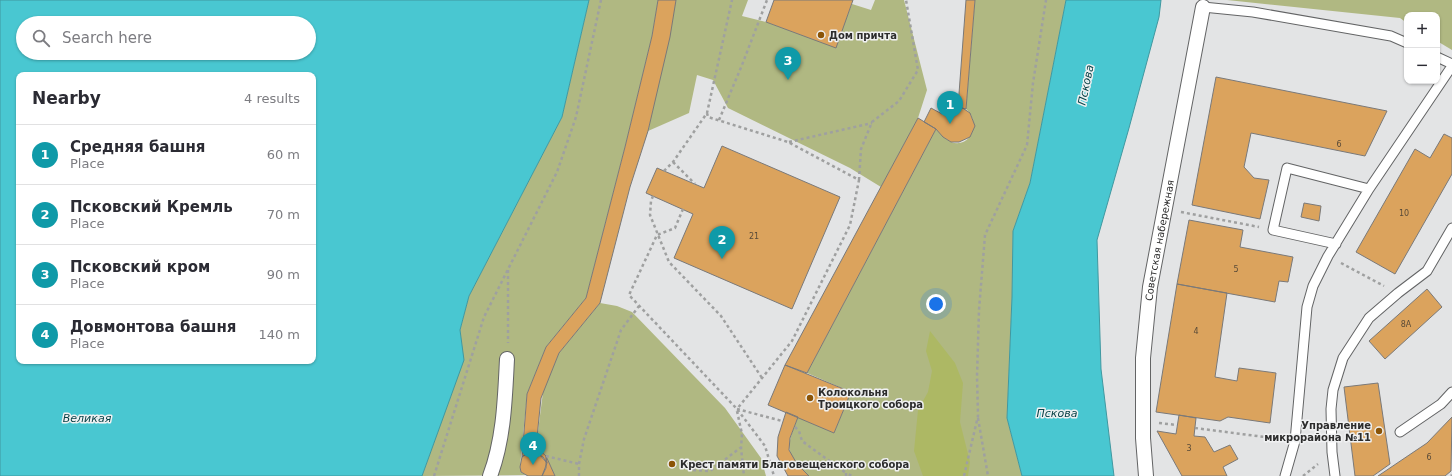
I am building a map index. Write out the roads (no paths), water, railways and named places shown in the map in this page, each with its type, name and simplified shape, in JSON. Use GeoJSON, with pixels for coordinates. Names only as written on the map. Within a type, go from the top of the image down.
{"type":"FeatureCollection","features":[{"type":"Feature","properties":{"kind":"street","name":"Советская набережная"},"geometry":{"type":"LineString","coordinates":[[1146,476],[1143,438],[1143,358],[1150,287],[1203,7]]}},
{"type":"Feature","properties":{"kind":"street"},"geometry":{"type":"LineString","coordinates":[[490,476],[497,451],[505,405],[508,359]]}},
{"type":"Feature","properties":{"kind":"lane"},"geometry":{"type":"LineString","coordinates":[[1203,7],[1253,12],[1391,36],[1404,42]]}},
{"type":"Feature","properties":{"kind":"lane"},"geometry":{"type":"LineString","coordinates":[[1285,476],[1295,441],[1307,307],[1313,286],[1328,256],[1369,189],[1452,65],[1440,59]]}},
{"type":"Feature","properties":{"kind":"lane"},"geometry":{"type":"LineString","coordinates":[[1336,244],[1273,230],[1287,168],[1369,189]]}},
{"type":"Feature","properties":{"kind":"lane"},"geometry":{"type":"LineString","coordinates":[[1335,476],[1332,452],[1331,409],[1333,390],[1343,358],[1368,318],[1427,271],[1452,228]]}},
{"type":"Feature","properties":{"kind":"lane"},"geometry":{"type":"LineString","coordinates":[[1400,432],[1441,404],[1452,392]]}},
{"type":"Feature","properties":{"kind":"water","name":"Великая"},"geometry":{"type":"Polygon","coordinates":[[[0,0],[589,0],[562,117],[469,296],[460,330],[464,360],[422,476],[0,476],[0,0]]]}},
{"type":"Feature","properties":{"kind":"water","name":"Пскова"},"geometry":{"type":"Polygon","coordinates":[[[1066,0],[1161,0],[1159,17],[1097,240],[1101,369],[1114,476],[1022,476],[1007,418],[1013,231],[1030,183],[1066,0]]]}},
{"type":"Feature","properties":{"kind":"place","name":"Дом причта"},"geometry":{"type":"Point","coordinates":[821,35]}},
{"type":"Feature","properties":{"kind":"place","name":"Псковский кром"},"geometry":{"type":"Point","coordinates":[788,80]}},
{"type":"Feature","properties":{"kind":"place","name":"Средняя башня"},"geometry":{"type":"Point","coordinates":[950,124]}},
{"type":"Feature","properties":{"kind":"place","name":"Псковский Кремль"},"geometry":{"type":"Point","coordinates":[722,259]}},
{"type":"Feature","properties":{"kind":"place","name":"Колокольня Троицкого собора"},"geometry":{"type":"Point","coordinates":[810,398]}},
{"type":"Feature","properties":{"kind":"place","name":"Управление микрорайона №11"},"geometry":{"type":"Point","coordinates":[1379,431]}},
{"type":"Feature","properties":{"kind":"place","name":"Крест памяти Благовещенского собора"},"geometry":{"type":"Point","coordinates":[672,464]}},
{"type":"Feature","properties":{"kind":"place","name":"Довмонтова башня"},"geometry":{"type":"Point","coordinates":[533,465]}}]}
